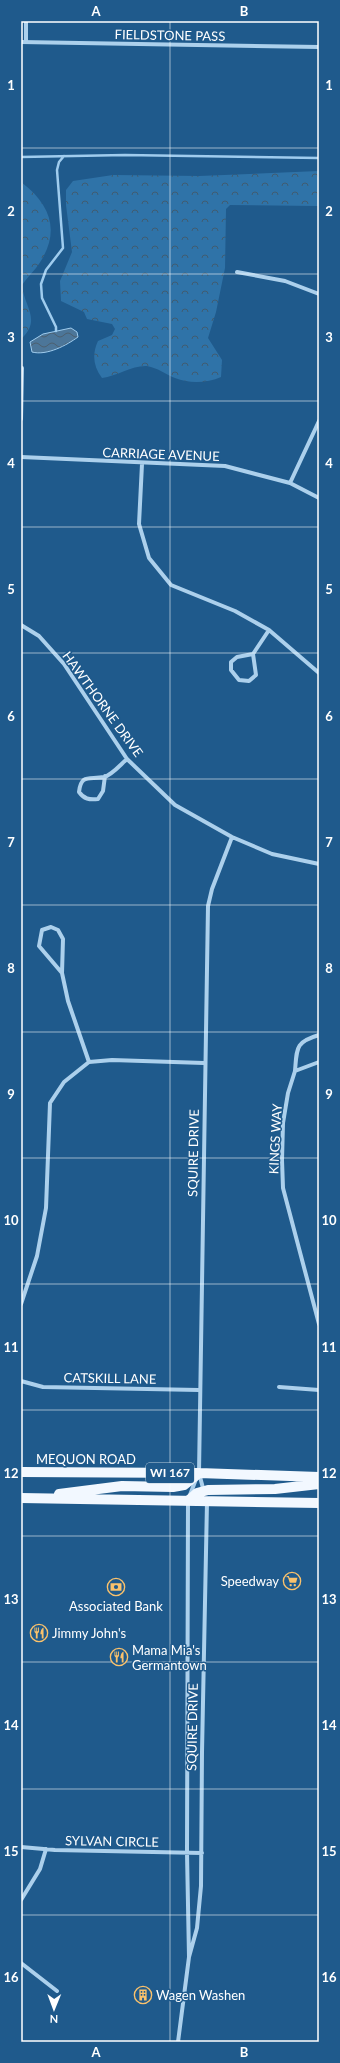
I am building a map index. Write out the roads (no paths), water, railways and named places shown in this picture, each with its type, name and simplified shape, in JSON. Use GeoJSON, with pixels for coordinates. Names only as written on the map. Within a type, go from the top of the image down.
{"type":"FeatureCollection","features":[{"type":"Feature","properties":{"kind":"main road","name":"MEQUON ROAD"},"geometry":{"type":"LineString","coordinates":[[21,1472],[199,1473],[319,1477]]}},
{"type":"Feature","properties":{"kind":"main road"},"geometry":{"type":"LineString","coordinates":[[35,1498],[122,1486],[173,1487],[184,1485],[199,1473]]}},
{"type":"Feature","properties":{"kind":"main road"},"geometry":{"type":"LineString","coordinates":[[188,1501],[197,1493],[221,1488],[275,1489],[319,1484]]}},
{"type":"Feature","properties":{"kind":"main road","name":"WI 167"},"geometry":{"type":"LineString","coordinates":[[21,1498],[319,1503]]}},
{"type":"Feature","properties":{"kind":"street"},"geometry":{"type":"LineString","coordinates":[[23,42],[26,21]]}},
{"type":"Feature","properties":{"kind":"street","name":"FIELDSTONE PASS"},"geometry":{"type":"LineString","coordinates":[[23,42],[319,47]]}},
{"type":"Feature","properties":{"kind":"street"},"geometry":{"type":"LineString","coordinates":[[237,272],[285,281],[319,294]]}},
{"type":"Feature","properties":{"kind":"street"},"geometry":{"type":"LineString","coordinates":[[21,419],[22,368]]}},
{"type":"Feature","properties":{"kind":"street"},"geometry":{"type":"LineString","coordinates":[[290,482],[319,421]]}},
{"type":"Feature","properties":{"kind":"street","name":"CARRIAGE AVENUE"},"geometry":{"type":"LineString","coordinates":[[21,457],[142,464],[225,466],[290,482],[319,498]]}},
{"type":"Feature","properties":{"kind":"street"},"geometry":{"type":"LineString","coordinates":[[142,464],[139,524],[149,558],[171,585],[235,611],[269,630],[319,673]]}},
{"type":"Feature","properties":{"kind":"street","name":"HAWTHORNE DRIVE"},"geometry":{"type":"LineString","coordinates":[[21,625],[39,636],[64,664],[127,759],[175,805],[232,837],[272,854],[319,864]]}},
{"type":"Feature","properties":{"kind":"street"},"geometry":{"type":"LineString","coordinates":[[253,654],[237,657],[231,662],[231,670],[239,680],[249,681],[256,675],[253,654],[269,630]]}},
{"type":"Feature","properties":{"kind":"street"},"geometry":{"type":"LineString","coordinates":[[105,776],[102,791],[98,799],[89,800],[82,797],[79,792],[80,784],[86,778],[105,776],[127,759]]}},
{"type":"Feature","properties":{"kind":"street","name":"SQUIRE DRIVE"},"geometry":{"type":"LineString","coordinates":[[178,2042],[189,1957],[197,1928],[200,1907],[202,1853],[202,1752],[207,1502],[199,1473],[204,1063],[208,906],[212,889],[232,837]]}},
{"type":"Feature","properties":{"kind":"street"},"geometry":{"type":"LineString","coordinates":[[62,973],[39,946],[42,930],[51,927],[58,930],[63,939],[62,973],[68,1000],[89,1062]]}},
{"type":"Feature","properties":{"kind":"street","name":"KINGS WAY"},"geometry":{"type":"LineString","coordinates":[[319,1034],[305,1039],[298,1046],[295,1071],[288,1093],[283,1123],[282,1160],[283,1188],[319,1324]]}},
{"type":"Feature","properties":{"kind":"street"},"geometry":{"type":"LineString","coordinates":[[21,1304],[37,1256],[46,1208],[50,1103],[64,1082],[89,1062],[112,1060],[204,1063]]}},
{"type":"Feature","properties":{"kind":"street"},"geometry":{"type":"LineString","coordinates":[[295,1071],[319,1062]]}},
{"type":"Feature","properties":{"kind":"street","name":"CATSKILL LANE"},"geometry":{"type":"LineString","coordinates":[[21,1381],[43,1387],[200,1390]]}},
{"type":"Feature","properties":{"kind":"street"},"geometry":{"type":"LineString","coordinates":[[279,1386],[319,1390]]}},
{"type":"Feature","properties":{"kind":"street","name":"SQUIRE DRIVE"},"geometry":{"type":"LineString","coordinates":[[189,1957],[187,1853],[188,1501],[199,1473]]}},
{"type":"Feature","properties":{"kind":"street","name":"SYLVAN CIRCLE"},"geometry":{"type":"LineString","coordinates":[[21,1847],[202,1853]]}},
{"type":"Feature","properties":{"kind":"street"},"geometry":{"type":"LineString","coordinates":[[21,1900],[40,1869],[46,1849]]}},
{"type":"Feature","properties":{"kind":"street"},"geometry":{"type":"LineString","coordinates":[[21,1963],[57,1991]]}},
{"type":"Feature","properties":{"kind":"water"},"geometry":{"type":"Polygon","coordinates":[[[71,328],[77,332],[78,337],[63,346],[50,351],[38,353],[32,352],[30,342],[43,334],[71,328]]]}},
{"type":"Feature","properties":{"kind":"waterway"},"geometry":{"type":"LineString","coordinates":[[21,157],[125,155],[319,158]]}},
{"type":"Feature","properties":{"kind":"waterway"},"geometry":{"type":"LineString","coordinates":[[56,331],[56,327],[42,298],[41,284],[46,270],[63,248],[57,170],[59,162],[64,156]]}},
{"type":"Feature","properties":{"kind":"place","name":"Speedway"},"geometry":{"type":"Point","coordinates":[292,1581]}},
{"type":"Feature","properties":{"kind":"place","name":"Associated Bank"},"geometry":{"type":"Point","coordinates":[116,1587]}},
{"type":"Feature","properties":{"kind":"place","name":"Jimmy John's"},"geometry":{"type":"Point","coordinates":[39,1633]}},
{"type":"Feature","properties":{"kind":"place","name":"Mama Mia's Germantown"},"geometry":{"type":"Point","coordinates":[119,1657]}},
{"type":"Feature","properties":{"kind":"place","name":"Wagen Washen"},"geometry":{"type":"Point","coordinates":[143,1995]}}]}
